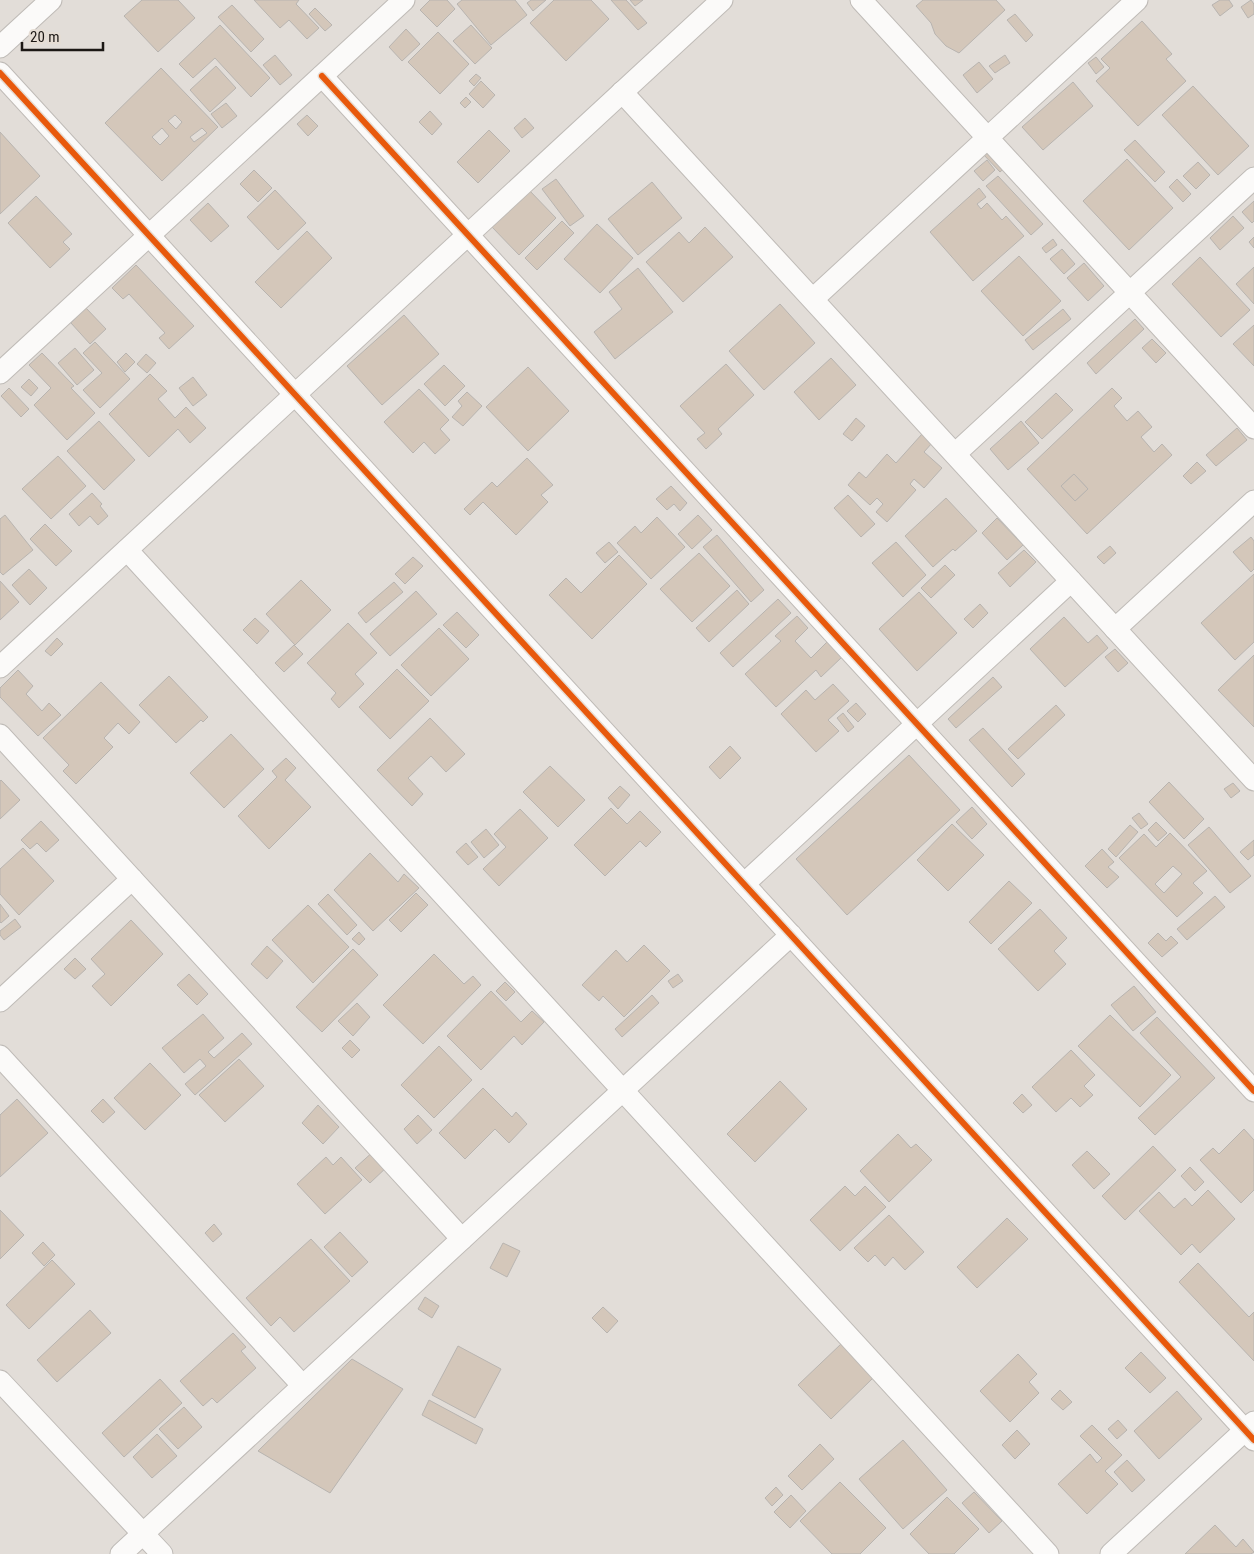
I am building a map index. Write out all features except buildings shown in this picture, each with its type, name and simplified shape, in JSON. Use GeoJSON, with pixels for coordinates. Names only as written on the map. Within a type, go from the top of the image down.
{"type":"FeatureCollection","features":[{"type":"Feature","properties":{"kind":"street"},"geometry":{"type":"LineString","coordinates":[[0,47],[51,0]]}},
{"type":"Feature","properties":{"kind":"street"},"geometry":{"type":"LineString","coordinates":[[0,373],[404,0]]}},
{"type":"Feature","properties":{"kind":"street"},"geometry":{"type":"LineString","coordinates":[[0,667],[722,0]]}},
{"type":"Feature","properties":{"kind":"street"},"geometry":{"type":"LineString","coordinates":[[861,0],[1254,428]]}},
{"type":"Feature","properties":{"kind":"street"},"geometry":{"type":"LineString","coordinates":[[813,299],[1136,0]]}},
{"type":"Feature","properties":{"kind":"street"},"geometry":{"type":"LineString","coordinates":[[0,74],[791,935],[1251,1430],[1111,1554]]}},
{"type":"Feature","properties":{"kind":"street"},"geometry":{"type":"LineString","coordinates":[[322,76],[1254,1091]]}},
{"type":"Feature","properties":{"kind":"street"},"geometry":{"type":"LineString","coordinates":[[622,92],[1254,780]]}},
{"type":"Feature","properties":{"kind":"street"},"geometry":{"type":"LineString","coordinates":[[955,454],[1254,178]]}},
{"type":"Feature","properties":{"kind":"street"},"geometry":{"type":"LineString","coordinates":[[1115,629],[1254,501]]}},
{"type":"Feature","properties":{"kind":"street"},"geometry":{"type":"LineString","coordinates":[[127,550],[1048,1554]]}},
{"type":"Feature","properties":{"kind":"street"},"geometry":{"type":"LineString","coordinates":[[744,884],[1071,581]]}},
{"type":"Feature","properties":{"kind":"street"},"geometry":{"type":"LineString","coordinates":[[0,735],[462,1239]]}},
{"type":"Feature","properties":{"kind":"street"},"geometry":{"type":"LineString","coordinates":[[0,1001],[132,879]]}},
{"type":"Feature","properties":{"kind":"street"},"geometry":{"type":"LineString","coordinates":[[121,1554],[791,935]]}},
{"type":"Feature","properties":{"kind":"street"},"geometry":{"type":"LineString","coordinates":[[0,1056],[302,1386]]}},
{"type":"Feature","properties":{"kind":"street"},"geometry":{"type":"LineString","coordinates":[[0,1381],[162,1554]]}},
{"type":"Feature","properties":{"kind":"cycle path"},"geometry":{"type":"LineString","coordinates":[[0,73],[1254,1440]]}},
{"type":"Feature","properties":{"kind":"cycle path"},"geometry":{"type":"LineString","coordinates":[[322,76],[1254,1091]]}}]}
